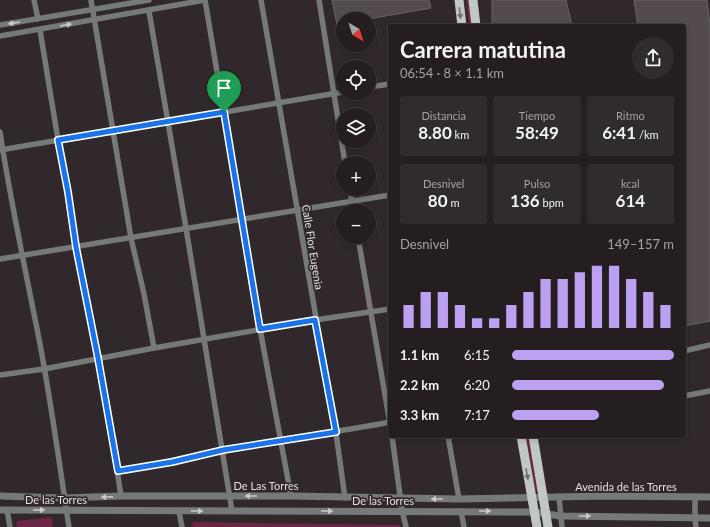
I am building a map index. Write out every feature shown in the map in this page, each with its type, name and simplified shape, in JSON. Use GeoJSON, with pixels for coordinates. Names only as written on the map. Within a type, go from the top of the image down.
{"type":"FeatureCollection","features":[{"type":"Feature","properties":{"kind":"main road"},"geometry":{"type":"LineString","coordinates":[[459,0],[462,24]]}},
{"type":"Feature","properties":{"kind":"main road"},"geometry":{"type":"LineString","coordinates":[[473,0],[476,24]]}},
{"type":"Feature","properties":{"kind":"main road"},"geometry":{"type":"LineString","coordinates":[[521,438],[537,527]]}},
{"type":"Feature","properties":{"kind":"main road"},"geometry":{"type":"LineString","coordinates":[[533,438],[548,527]]}},
{"type":"Feature","properties":{"kind":"street"},"geometry":{"type":"LineString","coordinates":[[34,0],[38,19]]}},
{"type":"Feature","properties":{"kind":"street"},"geometry":{"type":"LineString","coordinates":[[91,0],[131,238],[144,294],[154,348]]}},
{"type":"Feature","properties":{"kind":"street"},"geometry":{"type":"LineString","coordinates":[[0,25],[148,0]]}},
{"type":"Feature","properties":{"kind":"street"},"geometry":{"type":"LineString","coordinates":[[0,36],[205,0],[260,329],[291,496]]}},
{"type":"Feature","properties":{"kind":"street","name":"Calle Flor Eugenia"},"geometry":{"type":"LineString","coordinates":[[261,0],[315,320],[336,432],[345,498]]}},
{"type":"Feature","properties":{"kind":"street"},"geometry":{"type":"LineString","coordinates":[[319,0],[344,156]]}},
{"type":"Feature","properties":{"kind":"street","name":"De las Torres"},"geometry":{"type":"LineString","coordinates":[[149,10],[231,496],[232,511]]}},
{"type":"Feature","properties":{"kind":"street"},"geometry":{"type":"LineString","coordinates":[[40,30],[76,247],[98,358],[121,496]]}},
{"type":"Feature","properties":{"kind":"street"},"geometry":{"type":"LineString","coordinates":[[376,86],[388,84]]}},
{"type":"Feature","properties":{"kind":"street"},"geometry":{"type":"LineString","coordinates":[[1,150],[334,93]]}},
{"type":"Feature","properties":{"kind":"street"},"geometry":{"type":"LineString","coordinates":[[0,132],[1,150],[35,315],[69,527]]}},
{"type":"Feature","properties":{"kind":"street"},"geometry":{"type":"LineString","coordinates":[[0,259],[388,195]]}},
{"type":"Feature","properties":{"kind":"street"},"geometry":{"type":"LineString","coordinates":[[351,196],[352,204]]}},
{"type":"Feature","properties":{"kind":"street"},"geometry":{"type":"LineString","coordinates":[[359,244],[388,412]]}},
{"type":"Feature","properties":{"kind":"street"},"geometry":{"type":"LineString","coordinates":[[0,375],[44,369],[260,329],[388,309]]}},
{"type":"Feature","properties":{"kind":"street"},"geometry":{"type":"LineString","coordinates":[[686,351],[710,345]]}},
{"type":"Feature","properties":{"kind":"street"},"geometry":{"type":"LineString","coordinates":[[686,396],[710,391]]}},
{"type":"Feature","properties":{"kind":"street"},"geometry":{"type":"LineString","coordinates":[[118,471],[172,462],[223,450],[388,423]]}},
{"type":"Feature","properties":{"kind":"street"},"geometry":{"type":"LineString","coordinates":[[392,438],[400,499],[406,527]]}},
{"type":"Feature","properties":{"kind":"street"},"geometry":{"type":"LineString","coordinates":[[448,438],[459,499]]}},
{"type":"Feature","properties":{"kind":"street","name":"De Las Torres"},"geometry":{"type":"LineString","coordinates":[[0,496],[65,498],[121,496],[291,496],[400,499],[543,498]]}},
{"type":"Feature","properties":{"kind":"street","name":"Avenida de las Torres"},"geometry":{"type":"LineString","coordinates":[[543,498],[604,496],[710,497]]}},
{"type":"Feature","properties":{"kind":"street"},"geometry":{"type":"LineString","coordinates":[[695,497],[696,527]]}},
{"type":"Feature","properties":{"kind":"street"},"geometry":{"type":"LineString","coordinates":[[559,498],[562,527]]}},
{"type":"Feature","properties":{"kind":"street"},"geometry":{"type":"LineString","coordinates":[[4,510],[10,527]]}},
{"type":"Feature","properties":{"kind":"street","name":"De las Torres"},"geometry":{"type":"LineString","coordinates":[[4,510],[402,510],[534,512],[546,514]]}},
{"type":"Feature","properties":{"kind":"street"},"geometry":{"type":"LineString","coordinates":[[179,511],[182,527]]}},
{"type":"Feature","properties":{"kind":"street"},"geometry":{"type":"LineString","coordinates":[[461,511],[464,527]]}},
{"type":"Feature","properties":{"kind":"street"},"geometry":{"type":"LineString","coordinates":[[546,514],[560,516],[710,518]]}},
{"type":"Feature","properties":{"kind":"shaded area"},"geometry":{"type":"Polygon","coordinates":[[[466,0],[470,0],[473,24],[469,24],[466,0]]]}},
{"type":"Feature","properties":{"kind":"shaded area"},"geometry":{"type":"Polygon","coordinates":[[[525,438],[531,438],[539,492],[535,491],[525,438]]]}},
{"type":"Feature","properties":{"kind":"shaded area"},"geometry":{"type":"Polygon","coordinates":[[[52,517],[53,527],[17,527],[16,521],[52,517]]]}},
{"type":"Feature","properties":{"kind":"shaded area"},"geometry":{"type":"Polygon","coordinates":[[[192,522],[400,525],[400,527],[193,527],[192,522]]]}},
{"type":"Feature","properties":{"kind":"building"},"geometry":{"type":"Polygon","coordinates":[[[332,0],[429,0],[431,8],[376,18],[376,12],[336,12],[336,20],[332,0]]]}},
{"type":"Feature","properties":{"kind":"building"},"geometry":{"type":"Polygon","coordinates":[[[492,0],[566,0],[572,24],[492,24],[492,0]]]}},
{"type":"Feature","properties":{"kind":"building"},"geometry":{"type":"Polygon","coordinates":[[[634,0],[707,0],[710,25],[710,321],[686,326],[686,24],[638,24],[634,0]]]}},
{"type":"Feature","properties":{"kind":"route"},"geometry":{"type":"LineString","coordinates":[[224,112],[260,329],[315,320],[336,432],[223,450],[172,462],[118,471],[106,398],[76,247],[68,192],[58,140],[224,112]]}}]}
